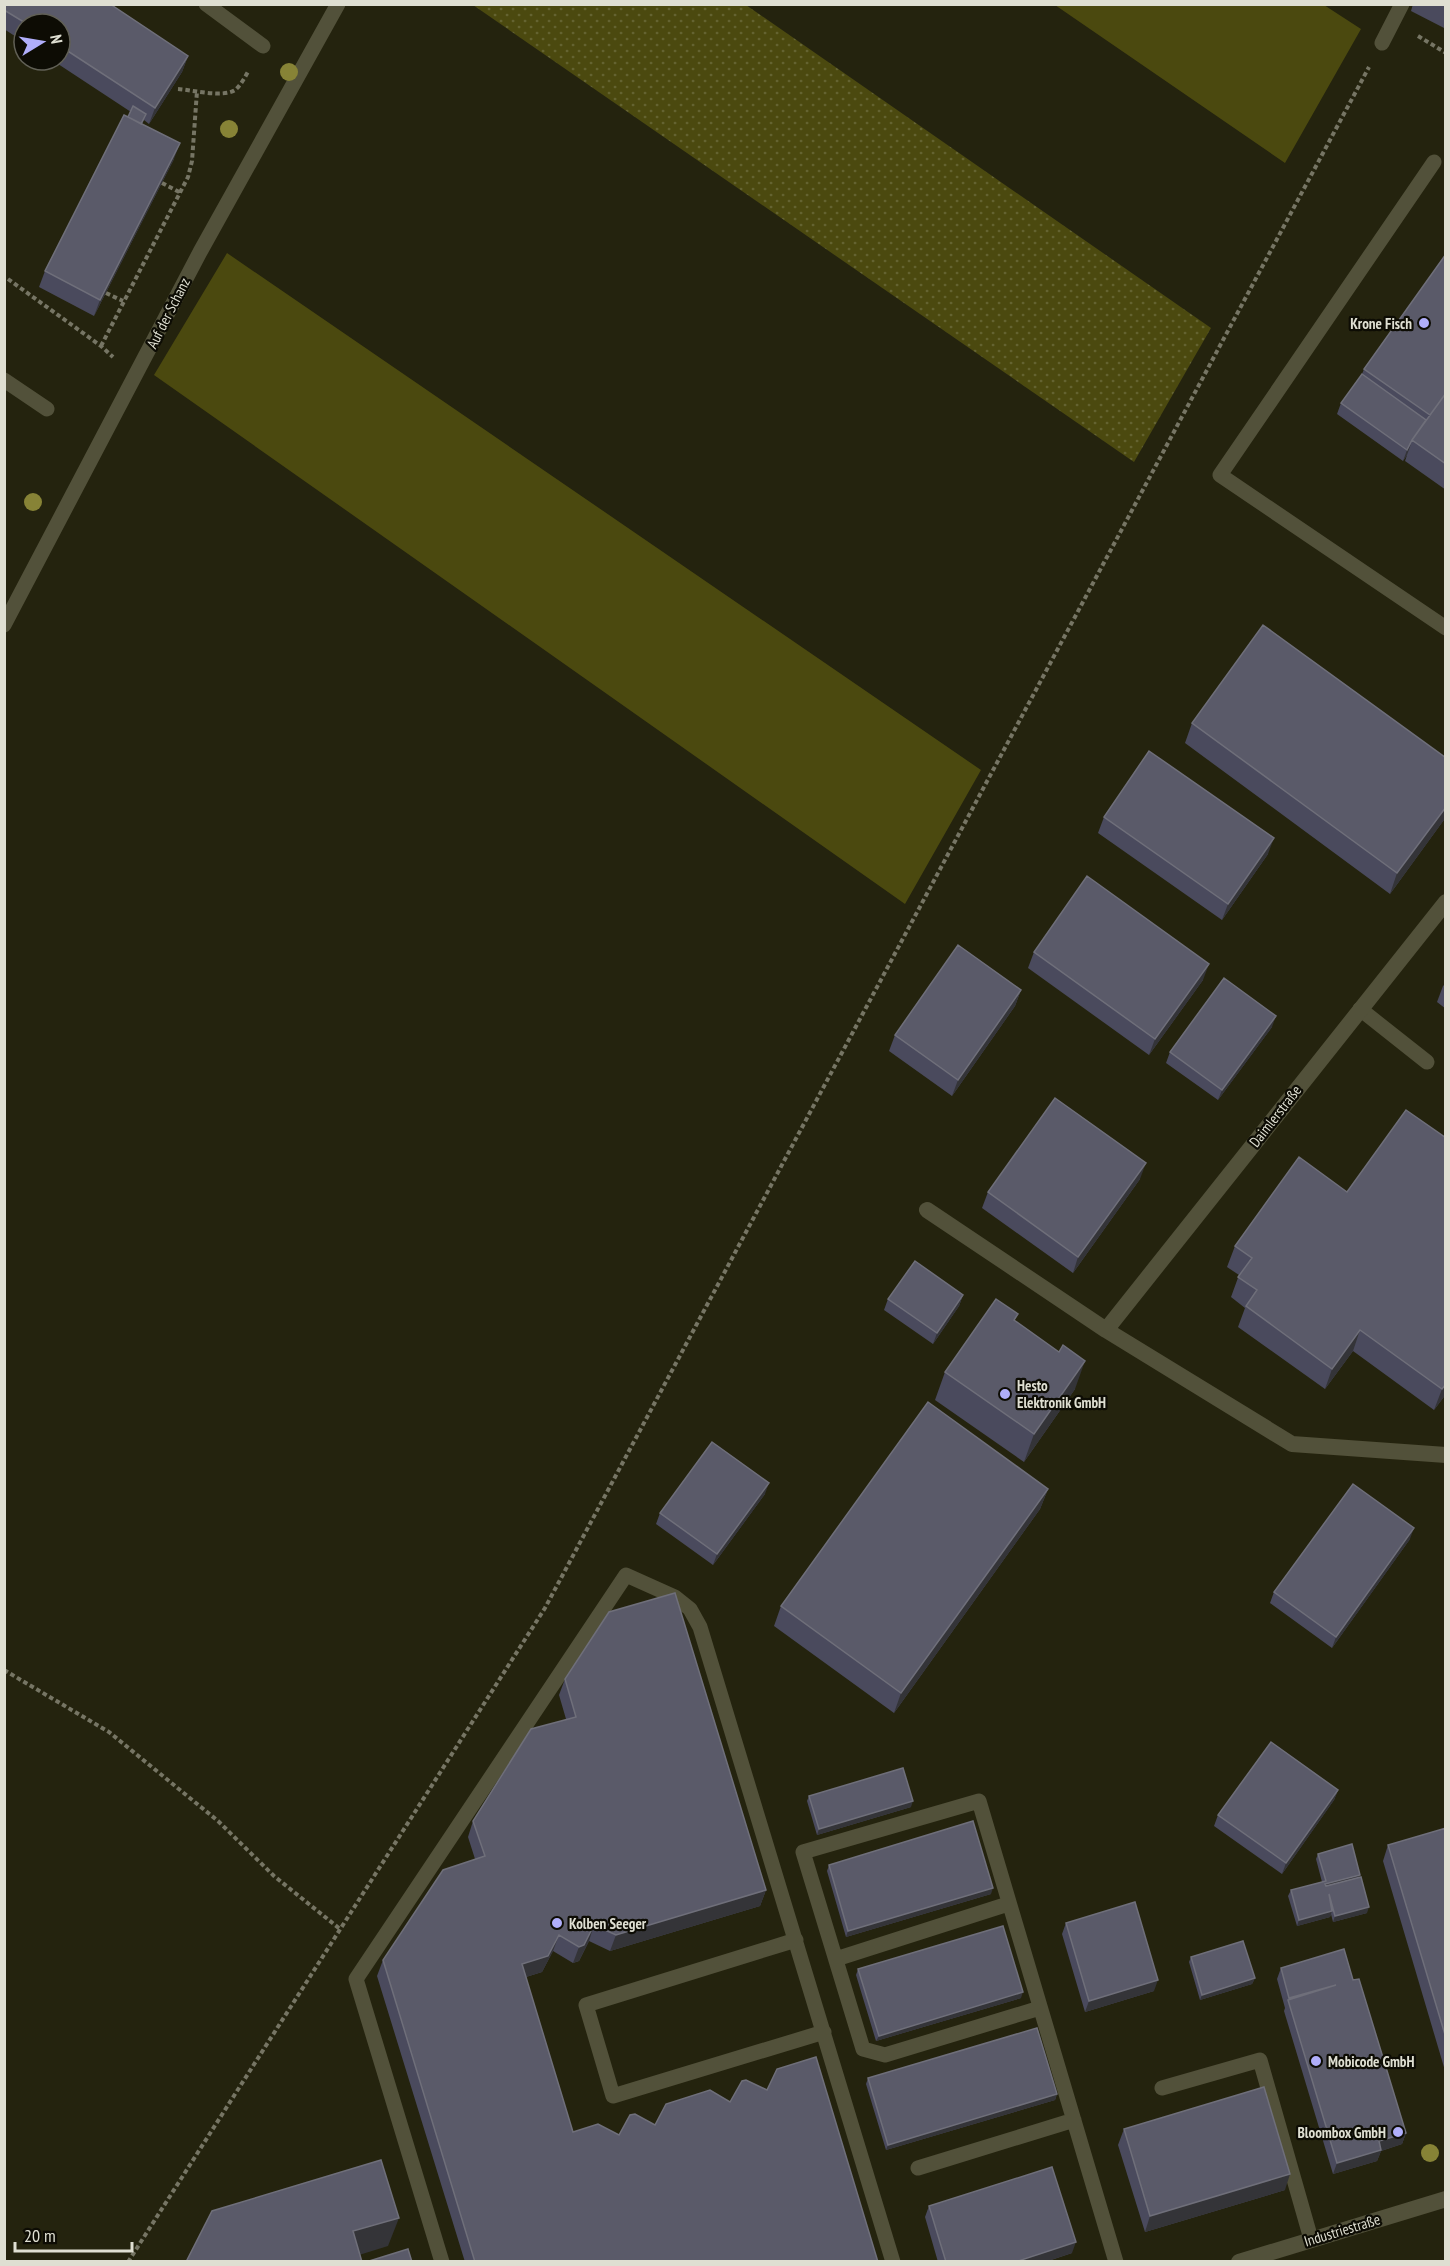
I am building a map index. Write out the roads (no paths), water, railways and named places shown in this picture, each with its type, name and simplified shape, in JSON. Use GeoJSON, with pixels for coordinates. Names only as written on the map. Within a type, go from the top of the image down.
{"type":"FeatureCollection","features":[{"type":"Feature","properties":{"kind":"street","name":"Daimlerstraße"},"geometry":{"type":"LineString","coordinates":[[1106,1330],[1446,902]]}},
{"type":"Feature","properties":{"kind":"street"},"geometry":{"type":"LineString","coordinates":[[927,1210],[1106,1330],[1292,1443],[1446,1455]]}},
{"type":"Feature","properties":{"kind":"street","name":"Industriestraße"},"geometry":{"type":"LineString","coordinates":[[1239,2262],[1446,2199]]}},
{"type":"Feature","properties":{"kind":"lane"},"geometry":{"type":"LineString","coordinates":[[206,4],[263,46]]}},
{"type":"Feature","properties":{"kind":"lane","name":"Auf der Schanz"},"geometry":{"type":"LineString","coordinates":[[4,625],[200,252],[338,4]]}},
{"type":"Feature","properties":{"kind":"lane"},"geometry":{"type":"LineString","coordinates":[[1382,43],[1402,4]]}},
{"type":"Feature","properties":{"kind":"lane"},"geometry":{"type":"LineString","coordinates":[[1434,162],[1220,475],[1446,628]]}},
{"type":"Feature","properties":{"kind":"lane"},"geometry":{"type":"LineString","coordinates":[[4,380],[47,409]]}},
{"type":"Feature","properties":{"kind":"lane"},"geometry":{"type":"LineString","coordinates":[[1360,1009],[1427,1062]]}},
{"type":"Feature","properties":{"kind":"lane"},"geometry":{"type":"LineString","coordinates":[[442,2262],[356,1979],[626,1575],[675,1597],[690,1610],[700,1627],[893,2262]]}},
{"type":"Feature","properties":{"kind":"lane"},"geometry":{"type":"LineString","coordinates":[[1040,2008],[885,2055],[863,2049],[803,1851],[978,1801],[1008,1904],[1040,2008],[1074,2120],[1116,2262]]}},
{"type":"Feature","properties":{"kind":"lane"},"geometry":{"type":"LineString","coordinates":[[836,1959],[1008,1904]]}},
{"type":"Feature","properties":{"kind":"lane"},"geometry":{"type":"LineString","coordinates":[[796,1940],[586,2005],[603,2062],[614,2096],[824,2032]]}},
{"type":"Feature","properties":{"kind":"lane"},"geometry":{"type":"LineString","coordinates":[[1162,2088],[1260,2060],[1311,2239]]}},
{"type":"Feature","properties":{"kind":"lane"},"geometry":{"type":"LineString","coordinates":[[918,2168],[1074,2120]]}},
{"type":"Feature","properties":{"kind":"place","name":"Krone Fisch"},"geometry":{"type":"Point","coordinates":[1424,323]}},
{"type":"Feature","properties":{"kind":"place","name":"Hesto Elektronik GmbH"},"geometry":{"type":"Point","coordinates":[1005,1394]}},
{"type":"Feature","properties":{"kind":"place","name":"Kolben Seeger"},"geometry":{"type":"Point","coordinates":[557,1923]}},
{"type":"Feature","properties":{"kind":"place","name":"Mobicode GmbH"},"geometry":{"type":"Point","coordinates":[1316,2061]}},
{"type":"Feature","properties":{"kind":"place","name":"Bloombox GmbH"},"geometry":{"type":"Point","coordinates":[1398,2132]}}]}
